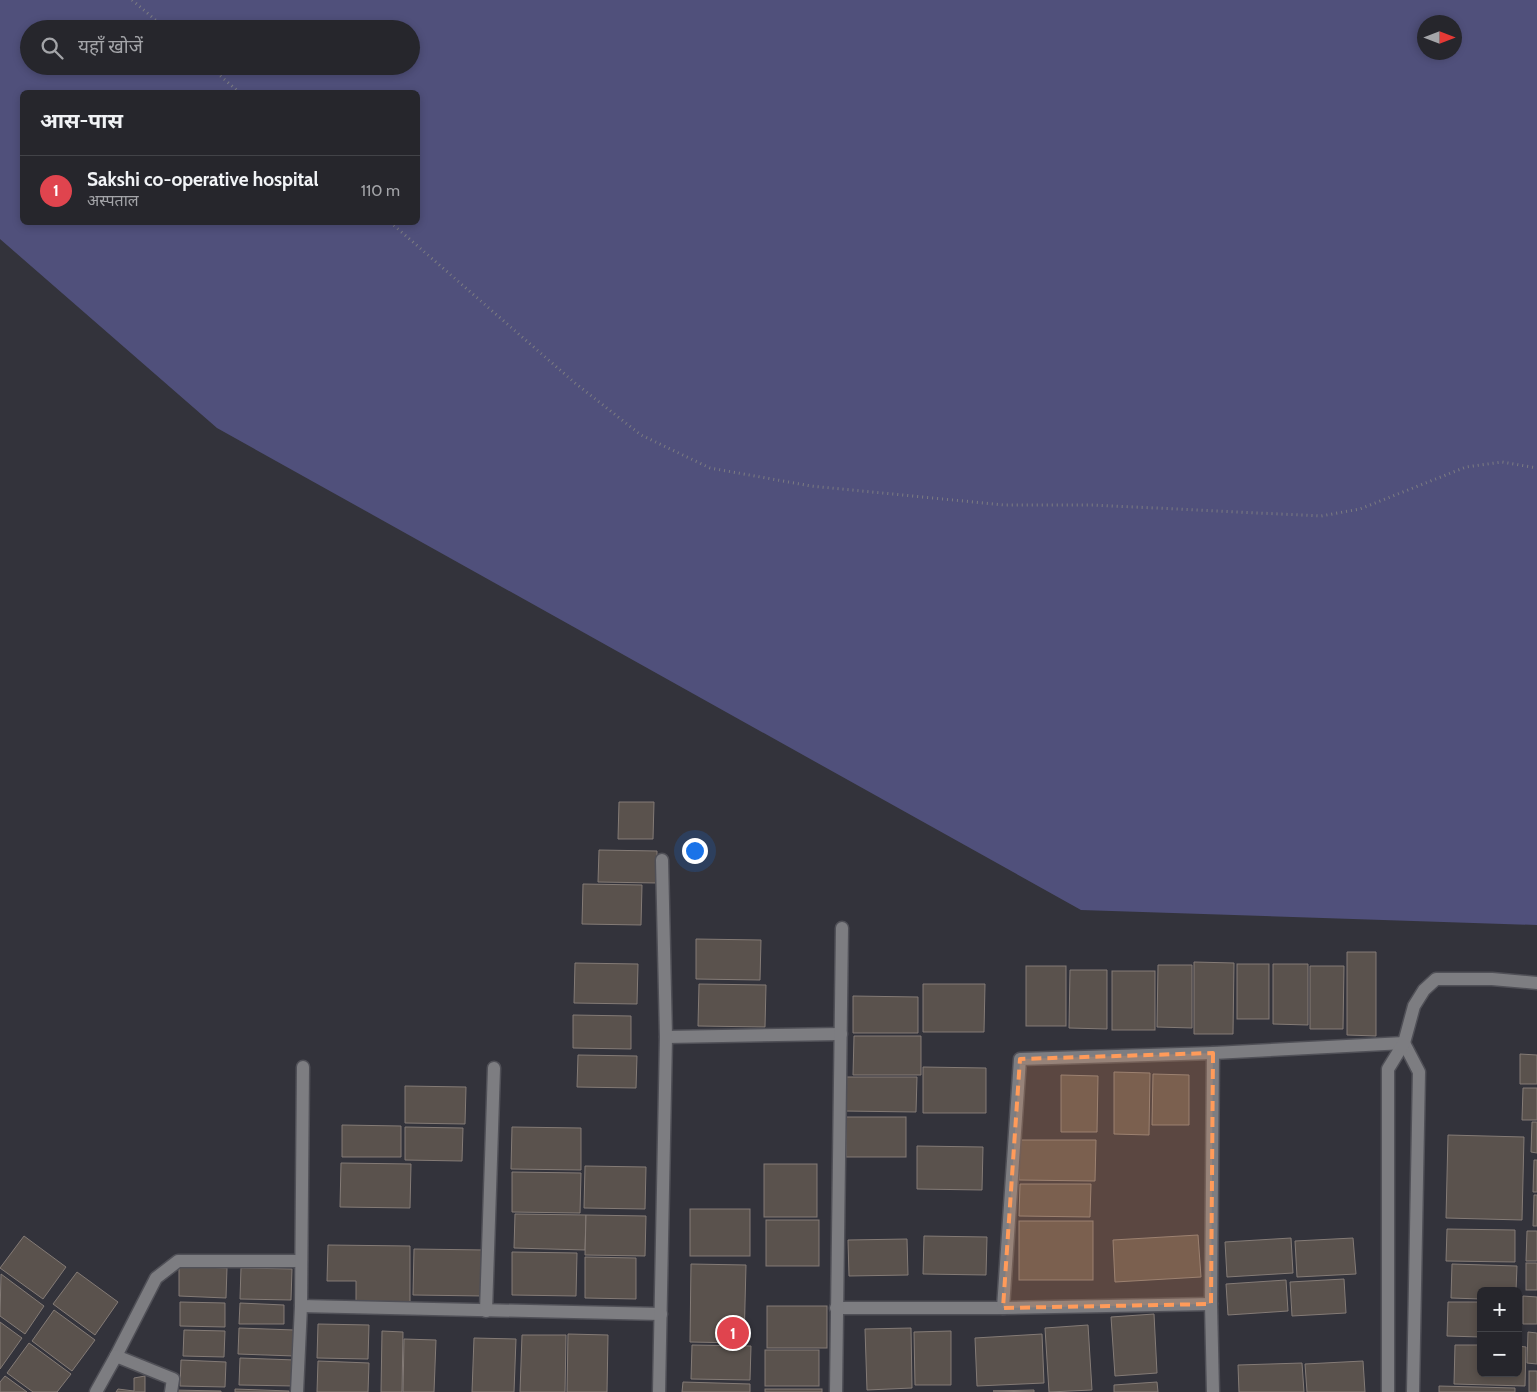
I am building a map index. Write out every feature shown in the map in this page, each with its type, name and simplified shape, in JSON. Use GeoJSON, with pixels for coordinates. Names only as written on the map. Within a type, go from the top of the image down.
{"type":"FeatureCollection","features":[{"type":"Feature","properties":{"kind":"street"},"geometry":{"type":"LineString","coordinates":[[660,1392],[666,1037],[662,860]]}},
{"type":"Feature","properties":{"kind":"street"},"geometry":{"type":"LineString","coordinates":[[836,1392],[842,928]]}},
{"type":"Feature","properties":{"kind":"street"},"geometry":{"type":"LineString","coordinates":[[1388,1392],[1388,1069],[1404,1043],[1414,1006],[1424,990],[1436,979],[1492,979],[1537,983]]}},
{"type":"Feature","properties":{"kind":"street"},"geometry":{"type":"LineString","coordinates":[[666,1037],[842,1034]]}},
{"type":"Feature","properties":{"kind":"street"},"geometry":{"type":"LineString","coordinates":[[1003,1308],[1020,1059],[1214,1053],[1404,1043]]}},
{"type":"Feature","properties":{"kind":"street"},"geometry":{"type":"LineString","coordinates":[[1404,1043],[1418,1072],[1413,1392]]}},
{"type":"Feature","properties":{"kind":"street"},"geometry":{"type":"LineString","coordinates":[[1213,1392],[1211,1304],[1214,1053]]}},
{"type":"Feature","properties":{"kind":"street"},"geometry":{"type":"LineString","coordinates":[[297,1392],[301,1306],[303,1066]]}},
{"type":"Feature","properties":{"kind":"street"},"geometry":{"type":"LineString","coordinates":[[486,1311],[494,1068]]}},
{"type":"Feature","properties":{"kind":"street"},"geometry":{"type":"LineString","coordinates":[[96,1392],[156,1278],[178,1261],[301,1261]]}},
{"type":"Feature","properties":{"kind":"street"},"geometry":{"type":"LineString","coordinates":[[836,1308],[1003,1308],[1211,1304]]}},
{"type":"Feature","properties":{"kind":"street"},"geometry":{"type":"LineString","coordinates":[[301,1306],[661,1314]]}},
{"type":"Feature","properties":{"kind":"street"},"geometry":{"type":"LineString","coordinates":[[116,1356],[173,1379],[171,1392]]}},
{"type":"Feature","properties":{"kind":"path"},"geometry":{"type":"LineString","coordinates":[[132,0],[155,20]]}},
{"type":"Feature","properties":{"kind":"path"},"geometry":{"type":"LineString","coordinates":[[219,75],[237,90]]}},
{"type":"Feature","properties":{"kind":"path"},"geometry":{"type":"LineString","coordinates":[[393,225],[575,383],[641,435],[710,468],[811,486],[1004,505],[1093,505],[1321,516],[1360,509],[1466,467],[1502,462],[1537,468]]}},
{"type":"Feature","properties":{"kind":"highlighted area"},"geometry":{"type":"Polygon","coordinates":[[[1213,1053],[1211,1304],[1003,1308],[1020,1059],[1213,1053]]]}},
{"type":"Feature","properties":{"kind":"shaded area"},"geometry":{"type":"Polygon","coordinates":[[[0,0],[1537,0],[1537,925],[1081,910],[217,428],[0,239],[0,0]]]}},
{"type":"Feature","properties":{"kind":"building"},"geometry":{"type":"Polygon","coordinates":[[[619,802],[654,802],[653,839],[618,839],[619,802]]]}},
{"type":"Feature","properties":{"kind":"building"},"geometry":{"type":"Polygon","coordinates":[[[599,850],[657,851],[657,883],[598,882],[599,850]]]}},
{"type":"Feature","properties":{"kind":"building"},"geometry":{"type":"Polygon","coordinates":[[[583,884],[642,885],[641,925],[582,924],[583,884]]]}},
{"type":"Feature","properties":{"kind":"building"},"geometry":{"type":"Polygon","coordinates":[[[696,939],[761,940],[760,980],[696,979],[696,939]]]}},
{"type":"Feature","properties":{"kind":"building"},"geometry":{"type":"Polygon","coordinates":[[[1347,952],[1376,952],[1376,1036],[1347,1035],[1347,952]]]}},
{"type":"Feature","properties":{"kind":"building"},"geometry":{"type":"Polygon","coordinates":[[[1194,962],[1234,963],[1233,1034],[1194,1034],[1194,962]]]}},
{"type":"Feature","properties":{"kind":"building"},"geometry":{"type":"Polygon","coordinates":[[[575,963],[638,964],[637,1004],[574,1003],[575,963]]]}},
{"type":"Feature","properties":{"kind":"building"},"geometry":{"type":"Polygon","coordinates":[[[1237,964],[1269,964],[1269,1019],[1237,1019],[1237,964]]]}},
{"type":"Feature","properties":{"kind":"building"},"geometry":{"type":"Polygon","coordinates":[[[1273,964],[1308,964],[1308,1025],[1273,1024],[1273,964]]]}},
{"type":"Feature","properties":{"kind":"building"},"geometry":{"type":"Polygon","coordinates":[[[1158,965],[1192,965],[1192,1028],[1157,1027],[1158,965]]]}},
{"type":"Feature","properties":{"kind":"building"},"geometry":{"type":"Polygon","coordinates":[[[1026,966],[1066,966],[1066,1026],[1026,1026],[1026,966]]]}},
{"type":"Feature","properties":{"kind":"building"},"geometry":{"type":"Polygon","coordinates":[[[1310,966],[1344,966],[1343,1029],[1310,1029],[1310,966]]]}},
{"type":"Feature","properties":{"kind":"building"},"geometry":{"type":"Polygon","coordinates":[[[1070,970],[1107,970],[1107,1029],[1069,1028],[1070,970]]]}},
{"type":"Feature","properties":{"kind":"building"},"geometry":{"type":"Polygon","coordinates":[[[1112,971],[1155,971],[1155,1030],[1112,1030],[1112,971]]]}},
{"type":"Feature","properties":{"kind":"building"},"geometry":{"type":"Polygon","coordinates":[[[699,984],[766,985],[765,1027],[698,1026],[699,984]]]}},
{"type":"Feature","properties":{"kind":"building"},"geometry":{"type":"Polygon","coordinates":[[[923,984],[985,984],[984,1032],[923,1032],[923,984]]]}},
{"type":"Feature","properties":{"kind":"building"},"geometry":{"type":"Polygon","coordinates":[[[853,996],[918,997],[918,1033],[853,1033],[853,996]]]}},
{"type":"Feature","properties":{"kind":"building"},"geometry":{"type":"Polygon","coordinates":[[[573,1015],[631,1016],[631,1049],[573,1048],[573,1015]]]}},
{"type":"Feature","properties":{"kind":"building"},"geometry":{"type":"Polygon","coordinates":[[[854,1036],[921,1036],[921,1075],[853,1075],[854,1036]]]}},
{"type":"Feature","properties":{"kind":"building"},"geometry":{"type":"Polygon","coordinates":[[[1520,1054],[1537,1055],[1537,1084],[1520,1084],[1520,1054]]]}},
{"type":"Feature","properties":{"kind":"building"},"geometry":{"type":"Polygon","coordinates":[[[578,1055],[637,1056],[636,1088],[577,1087],[578,1055]]]}},
{"type":"Feature","properties":{"kind":"building"},"geometry":{"type":"Polygon","coordinates":[[[923,1067],[986,1068],[986,1113],[923,1113],[923,1067]]]}},
{"type":"Feature","properties":{"kind":"building"},"geometry":{"type":"Polygon","coordinates":[[[1114,1072],[1150,1073],[1149,1135],[1114,1134],[1114,1072]]]}},
{"type":"Feature","properties":{"kind":"building"},"geometry":{"type":"Polygon","coordinates":[[[1153,1074],[1189,1075],[1189,1125],[1152,1125],[1153,1074]]]}},
{"type":"Feature","properties":{"kind":"building"},"geometry":{"type":"Polygon","coordinates":[[[1061,1075],[1098,1076],[1097,1132],[1061,1132],[1061,1075]]]}},
{"type":"Feature","properties":{"kind":"building"},"geometry":{"type":"Polygon","coordinates":[[[844,1077],[917,1077],[916,1112],[843,1111],[844,1077]]]}},
{"type":"Feature","properties":{"kind":"building"},"geometry":{"type":"Polygon","coordinates":[[[405,1086],[466,1087],[465,1124],[405,1123],[405,1086]]]}},
{"type":"Feature","properties":{"kind":"building"},"geometry":{"type":"Polygon","coordinates":[[[1523,1088],[1537,1088],[1537,1120],[1522,1120],[1523,1088]]]}},
{"type":"Feature","properties":{"kind":"building"},"geometry":{"type":"Polygon","coordinates":[[[846,1117],[906,1117],[906,1157],[846,1157],[846,1117]]]}},
{"type":"Feature","properties":{"kind":"building"},"geometry":{"type":"Polygon","coordinates":[[[1532,1122],[1537,1122],[1537,1153],[1531,1152],[1532,1122]]]}},
{"type":"Feature","properties":{"kind":"building"},"geometry":{"type":"Polygon","coordinates":[[[342,1125],[401,1126],[401,1157],[342,1157],[342,1125]]]}},
{"type":"Feature","properties":{"kind":"building"},"geometry":{"type":"Polygon","coordinates":[[[405,1127],[463,1128],[462,1161],[405,1160],[405,1127]]]}},
{"type":"Feature","properties":{"kind":"building"},"geometry":{"type":"Polygon","coordinates":[[[512,1127],[581,1128],[581,1170],[511,1169],[512,1127]]]}},
{"type":"Feature","properties":{"kind":"building"},"geometry":{"type":"Polygon","coordinates":[[[1448,1135],[1524,1137],[1522,1220],[1446,1218],[1448,1135]]]}},
{"type":"Feature","properties":{"kind":"building"},"geometry":{"type":"Polygon","coordinates":[[[1019,1140],[1096,1140],[1095,1181],[1019,1180],[1019,1140]]]}},
{"type":"Feature","properties":{"kind":"building"},"geometry":{"type":"Polygon","coordinates":[[[917,1146],[983,1147],[982,1190],[917,1189],[917,1146]]]}},
{"type":"Feature","properties":{"kind":"building"},"geometry":{"type":"Polygon","coordinates":[[[1534,1160],[1537,1160],[1537,1192],[1533,1192],[1534,1160]]]}},
{"type":"Feature","properties":{"kind":"building"},"geometry":{"type":"Polygon","coordinates":[[[341,1163],[411,1164],[410,1208],[340,1207],[341,1163]]]}},
{"type":"Feature","properties":{"kind":"building"},"geometry":{"type":"Polygon","coordinates":[[[764,1164],[817,1164],[817,1217],[764,1217],[764,1164]]]}},
{"type":"Feature","properties":{"kind":"building"},"geometry":{"type":"Polygon","coordinates":[[[585,1166],[646,1167],[645,1209],[584,1208],[585,1166]]]}},
{"type":"Feature","properties":{"kind":"building"},"geometry":{"type":"Polygon","coordinates":[[[512,1172],[581,1173],[580,1213],[512,1212],[512,1172]]]}},
{"type":"Feature","properties":{"kind":"building"},"geometry":{"type":"Polygon","coordinates":[[[1020,1184],[1091,1184],[1090,1217],[1019,1216],[1020,1184]]]}},
{"type":"Feature","properties":{"kind":"building"},"geometry":{"type":"Polygon","coordinates":[[[1534,1195],[1537,1195],[1537,1226],[1533,1226],[1534,1195]]]}},
{"type":"Feature","properties":{"kind":"building"},"geometry":{"type":"Polygon","coordinates":[[[690,1209],[750,1209],[750,1256],[690,1256],[690,1209]]]}},
{"type":"Feature","properties":{"kind":"building"},"geometry":{"type":"Polygon","coordinates":[[[515,1214],[586,1215],[585,1250],[514,1248],[515,1214]]]}},
{"type":"Feature","properties":{"kind":"building"},"geometry":{"type":"Polygon","coordinates":[[[586,1215],[646,1216],[645,1256],[585,1255],[586,1215]]]}},
{"type":"Feature","properties":{"kind":"building"},"geometry":{"type":"Polygon","coordinates":[[[766,1220],[819,1220],[819,1266],[766,1266],[766,1220]]]}},
{"type":"Feature","properties":{"kind":"building"},"geometry":{"type":"Polygon","coordinates":[[[1019,1221],[1093,1221],[1093,1280],[1019,1280],[1019,1221]]]}},
{"type":"Feature","properties":{"kind":"building"},"geometry":{"type":"Polygon","coordinates":[[[1447,1229],[1515,1230],[1515,1262],[1446,1261],[1447,1229]]]}},
{"type":"Feature","properties":{"kind":"building"},"geometry":{"type":"Polygon","coordinates":[[[1527,1231],[1537,1231],[1537,1261],[1526,1261],[1527,1231]]]}},
{"type":"Feature","properties":{"kind":"building"},"geometry":{"type":"Polygon","coordinates":[[[1198,1235],[1201,1277],[1115,1282],[1113,1240],[1198,1235]]]}},
{"type":"Feature","properties":{"kind":"building"},"geometry":{"type":"Polygon","coordinates":[[[24,1236],[66,1267],[43,1299],[0,1268],[24,1236]]]}},
{"type":"Feature","properties":{"kind":"building"},"geometry":{"type":"Polygon","coordinates":[[[924,1236],[987,1237],[986,1275],[923,1274],[924,1236]]]}},
{"type":"Feature","properties":{"kind":"building"},"geometry":{"type":"Polygon","coordinates":[[[1291,1238],[1293,1273],[1227,1277],[1225,1242],[1291,1238]]]}},
{"type":"Feature","properties":{"kind":"building"},"geometry":{"type":"Polygon","coordinates":[[[1353,1238],[1356,1274],[1297,1277],[1295,1241],[1353,1238]]]}},
{"type":"Feature","properties":{"kind":"building"},"geometry":{"type":"Polygon","coordinates":[[[907,1239],[908,1275],[849,1276],[848,1240],[907,1239]]]}},
{"type":"Feature","properties":{"kind":"building"},"geometry":{"type":"Polygon","coordinates":[[[328,1245],[410,1246],[410,1302],[356,1301],[356,1281],[327,1281],[328,1245]]]}},
{"type":"Feature","properties":{"kind":"building"},"geometry":{"type":"Polygon","coordinates":[[[414,1249],[485,1250],[484,1296],[413,1295],[414,1249]]]}},
{"type":"Feature","properties":{"kind":"building"},"geometry":{"type":"Polygon","coordinates":[[[512,1252],[577,1253],[576,1296],[512,1295],[512,1252]]]}},
{"type":"Feature","properties":{"kind":"building"},"geometry":{"type":"Polygon","coordinates":[[[585,1257],[636,1258],[636,1299],[585,1298],[585,1257]]]}},
{"type":"Feature","properties":{"kind":"building"},"geometry":{"type":"Polygon","coordinates":[[[1526,1263],[1537,1263],[1537,1290],[1526,1290],[1526,1263]]]}},
{"type":"Feature","properties":{"kind":"building"},"geometry":{"type":"Polygon","coordinates":[[[691,1264],[746,1265],[744,1343],[690,1342],[691,1264]]]}},
{"type":"Feature","properties":{"kind":"building"},"geometry":{"type":"Polygon","coordinates":[[[1452,1264],[1517,1266],[1516,1287],[1477,1287],[1477,1299],[1451,1298],[1452,1264]]]}},
{"type":"Feature","properties":{"kind":"building"},"geometry":{"type":"Polygon","coordinates":[[[179,1266],[227,1268],[226,1298],[179,1296],[179,1266]]]}},
{"type":"Feature","properties":{"kind":"building"},"geometry":{"type":"Polygon","coordinates":[[[241,1268],[292,1269],[291,1300],[240,1299],[241,1268]]]}},
{"type":"Feature","properties":{"kind":"building"},"geometry":{"type":"Polygon","coordinates":[[[77,1272],[118,1302],[95,1335],[53,1304],[77,1272]]]}},
{"type":"Feature","properties":{"kind":"building"},"geometry":{"type":"Polygon","coordinates":[[[1,1274],[44,1306],[25,1334],[0,1316],[1,1274]]]}},
{"type":"Feature","properties":{"kind":"building"},"geometry":{"type":"Polygon","coordinates":[[[1344,1279],[1346,1313],[1292,1316],[1290,1282],[1344,1279]]]}},
{"type":"Feature","properties":{"kind":"building"},"geometry":{"type":"Polygon","coordinates":[[[1286,1280],[1288,1311],[1228,1315],[1226,1284],[1286,1280]]]}},
{"type":"Feature","properties":{"kind":"building"},"geometry":{"type":"Polygon","coordinates":[[[1523,1296],[1537,1297],[1537,1324],[1523,1324],[1523,1296]]]}},
{"type":"Feature","properties":{"kind":"building"},"geometry":{"type":"Polygon","coordinates":[[[180,1302],[225,1303],[225,1327],[180,1326],[180,1302]]]}},
{"type":"Feature","properties":{"kind":"building"},"geometry":{"type":"Polygon","coordinates":[[[1448,1302],[1477,1302],[1477,1337],[1447,1336],[1448,1302]]]}},
{"type":"Feature","properties":{"kind":"building"},"geometry":{"type":"Polygon","coordinates":[[[240,1303],[284,1305],[284,1324],[239,1324],[240,1303]]]}},
{"type":"Feature","properties":{"kind":"building"},"geometry":{"type":"Polygon","coordinates":[[[767,1306],[827,1306],[827,1348],[767,1348],[767,1306]]]}},
{"type":"Feature","properties":{"kind":"building"},"geometry":{"type":"Polygon","coordinates":[[[54,1310],[95,1340],[72,1371],[32,1341],[54,1310]]]}},
{"type":"Feature","properties":{"kind":"building"},"geometry":{"type":"Polygon","coordinates":[[[1154,1314],[1157,1373],[1115,1376],[1111,1317],[1154,1314]]]}},
{"type":"Feature","properties":{"kind":"building"},"geometry":{"type":"Polygon","coordinates":[[[0,1322],[22,1338],[0,1369],[0,1322]]]}},
{"type":"Feature","properties":{"kind":"building"},"geometry":{"type":"Polygon","coordinates":[[[318,1324],[369,1325],[368,1359],[317,1358],[318,1324]]]}},
{"type":"Feature","properties":{"kind":"building"},"geometry":{"type":"Polygon","coordinates":[[[1088,1325],[1092,1390],[1049,1392],[1045,1328],[1088,1325]]]}},
{"type":"Feature","properties":{"kind":"building"},"geometry":{"type":"Polygon","coordinates":[[[239,1328],[294,1330],[294,1356],[238,1354],[239,1328]]]}},
{"type":"Feature","properties":{"kind":"building"},"geometry":{"type":"Polygon","coordinates":[[[911,1328],[912,1388],[867,1390],[865,1329],[911,1328]]]}},
{"type":"Feature","properties":{"kind":"building"},"geometry":{"type":"Polygon","coordinates":[[[184,1330],[225,1331],[224,1357],[183,1356],[184,1330]]]}},
{"type":"Feature","properties":{"kind":"building"},"geometry":{"type":"Polygon","coordinates":[[[382,1331],[403,1332],[402,1392],[381,1392],[382,1331]]]}},
{"type":"Feature","properties":{"kind":"building"},"geometry":{"type":"Polygon","coordinates":[[[951,1331],[951,1385],[915,1385],[914,1332],[951,1331]]]}},
{"type":"Feature","properties":{"kind":"building"},"geometry":{"type":"Polygon","coordinates":[[[1528,1332],[1537,1333],[1537,1364],[1527,1363],[1528,1332]]]}},
{"type":"Feature","properties":{"kind":"building"},"geometry":{"type":"Polygon","coordinates":[[[568,1334],[608,1335],[607,1392],[567,1392],[568,1334]]]}},
{"type":"Feature","properties":{"kind":"building"},"geometry":{"type":"Polygon","coordinates":[[[1042,1334],[1044,1383],[977,1386],[975,1338],[1042,1334]]]}},
{"type":"Feature","properties":{"kind":"building"},"geometry":{"type":"Polygon","coordinates":[[[522,1335],[566,1335],[565,1392],[520,1392],[522,1335]]]}},
{"type":"Feature","properties":{"kind":"building"},"geometry":{"type":"Polygon","coordinates":[[[474,1338],[516,1339],[514,1392],[472,1392],[474,1338]]]}},
{"type":"Feature","properties":{"kind":"building"},"geometry":{"type":"Polygon","coordinates":[[[404,1339],[436,1340],[434,1392],[403,1392],[404,1339]]]}},
{"type":"Feature","properties":{"kind":"building"},"geometry":{"type":"Polygon","coordinates":[[[29,1343],[71,1374],[57,1392],[33,1392],[7,1373],[29,1343]]]}},
{"type":"Feature","properties":{"kind":"building"},"geometry":{"type":"Polygon","coordinates":[[[692,1345],[751,1346],[750,1380],[691,1379],[692,1345]]]}},
{"type":"Feature","properties":{"kind":"building"},"geometry":{"type":"Polygon","coordinates":[[[1455,1345],[1477,1345],[1477,1377],[1522,1377],[1522,1346],[1526,1347],[1525,1386],[1454,1384],[1455,1345]]]}},
{"type":"Feature","properties":{"kind":"building"},"geometry":{"type":"Polygon","coordinates":[[[765,1350],[819,1350],[819,1386],[765,1386],[765,1350]]]}},
{"type":"Feature","properties":{"kind":"building"},"geometry":{"type":"Polygon","coordinates":[[[240,1358],[295,1360],[294,1386],[239,1385],[240,1358]]]}},
{"type":"Feature","properties":{"kind":"building"},"geometry":{"type":"Polygon","coordinates":[[[181,1360],[226,1362],[225,1387],[180,1386],[181,1360]]]}},
{"type":"Feature","properties":{"kind":"building"},"geometry":{"type":"Polygon","coordinates":[[[318,1361],[369,1363],[368,1392],[317,1392],[318,1361]]]}},
{"type":"Feature","properties":{"kind":"building"},"geometry":{"type":"Polygon","coordinates":[[[1363,1361],[1365,1392],[1307,1392],[1305,1364],[1363,1361]]]}},
{"type":"Feature","properties":{"kind":"building"},"geometry":{"type":"Polygon","coordinates":[[[1302,1363],[1304,1392],[1239,1392],[1238,1365],[1302,1363]]]}},
{"type":"Feature","properties":{"kind":"building"},"geometry":{"type":"Polygon","coordinates":[[[1529,1371],[1537,1371],[1537,1392],[1529,1392],[1529,1371]]]}},
{"type":"Feature","properties":{"kind":"building"},"geometry":{"type":"Polygon","coordinates":[[[5,1376],[27,1392],[0,1392],[0,1382],[5,1376]]]}},
{"type":"Feature","properties":{"kind":"building"},"geometry":{"type":"Polygon","coordinates":[[[145,1376],[145,1392],[116,1392],[118,1389],[134,1391],[134,1378],[145,1376]]]}},
{"type":"Feature","properties":{"kind":"building"},"geometry":{"type":"Polygon","coordinates":[[[683,1382],[750,1384],[750,1392],[682,1392],[683,1382]]]}},
{"type":"Feature","properties":{"kind":"building"},"geometry":{"type":"Polygon","coordinates":[[[1157,1382],[1158,1392],[1114,1392],[1114,1385],[1157,1382]]]}},
{"type":"Feature","properties":{"kind":"building"},"geometry":{"type":"Polygon","coordinates":[[[1439,1386],[1515,1388],[1515,1392],[1439,1392],[1439,1386]]]}},
{"type":"Feature","properties":{"kind":"building"},"geometry":{"type":"Polygon","coordinates":[[[235,1389],[289,1391],[289,1392],[235,1392],[235,1389]]]}},
{"type":"Feature","properties":{"kind":"building"},"geometry":{"type":"Polygon","coordinates":[[[765,1389],[822,1389],[822,1392],[765,1392],[765,1389]]]}},
{"type":"Feature","properties":{"kind":"building"},"geometry":{"type":"Polygon","coordinates":[[[173,1390],[221,1391],[221,1392],[173,1392],[173,1390]]]}},
{"type":"Feature","properties":{"kind":"building"},"geometry":{"type":"Polygon","coordinates":[[[1034,1390],[1034,1392],[993,1391],[1034,1390]]]}},
{"type":"Feature","properties":{"kind":"place","name":"Sakshi co-operative hospital"},"geometry":{"type":"Point","coordinates":[733,1333]}}]}
